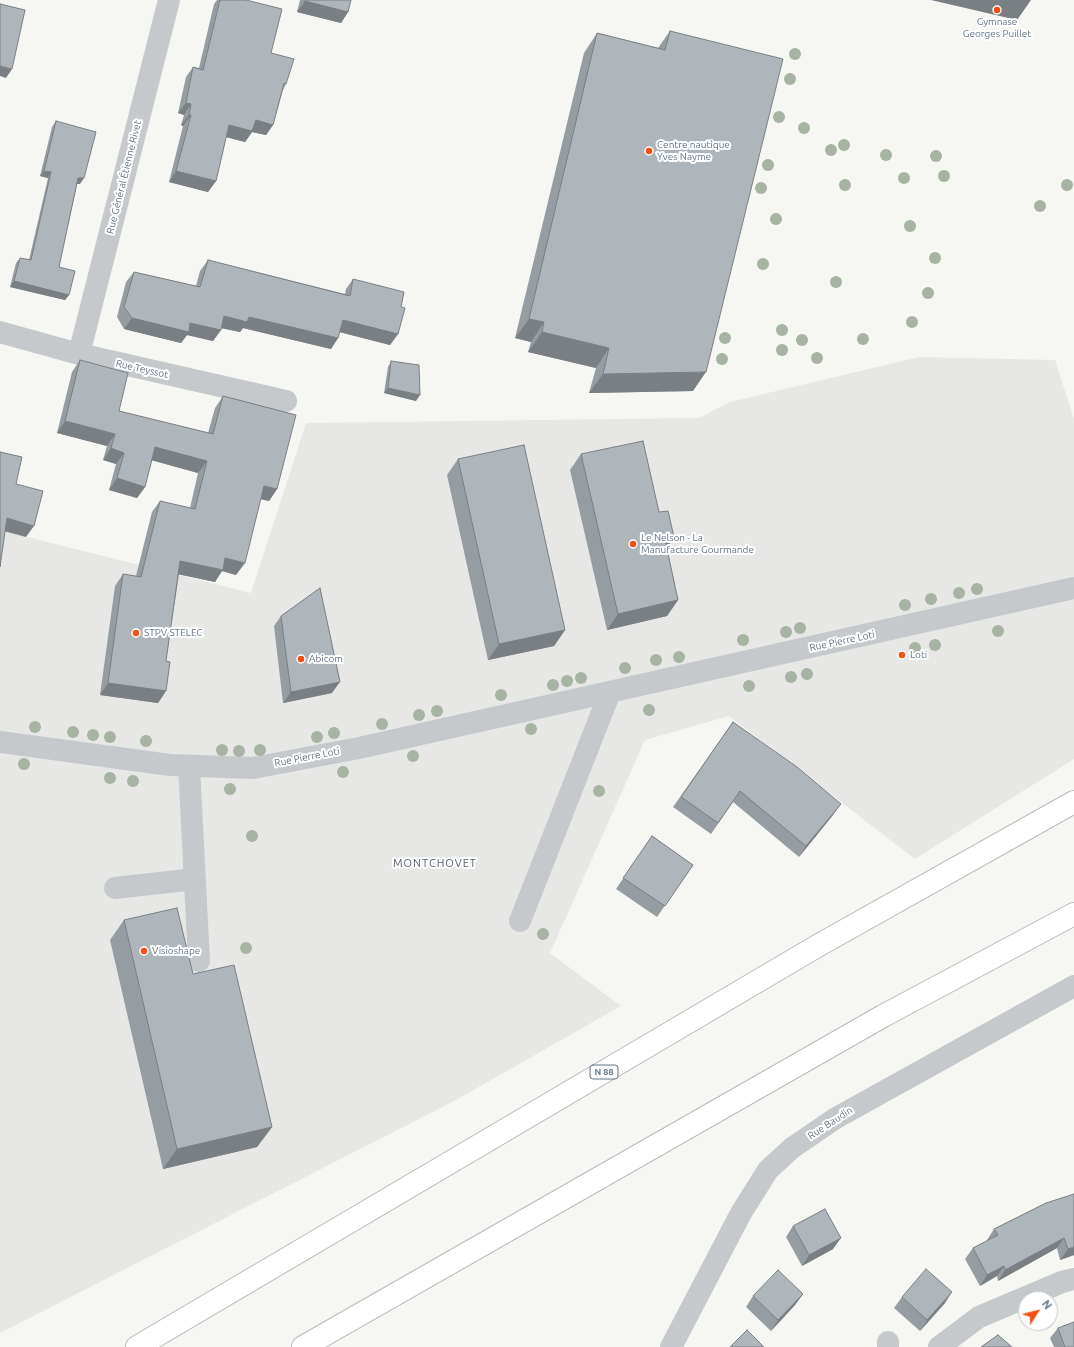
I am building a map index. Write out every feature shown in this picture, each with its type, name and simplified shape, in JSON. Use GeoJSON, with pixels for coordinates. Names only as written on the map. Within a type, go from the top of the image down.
{"type":"FeatureCollection","features":[{"type":"Feature","properties":{"kind":"highway","name":"N 88"},"geometry":{"type":"LineString","coordinates":[[137,1347],[820,945],[1071,803]]}},
{"type":"Feature","properties":{"kind":"highway"},"geometry":{"type":"LineString","coordinates":[[303,1347],[883,1016],[1074,914]]}},
{"type":"Feature","properties":{"kind":"street","name":"Rue Général Étienne Rivet"},"geometry":{"type":"LineString","coordinates":[[79,354],[169,0]]}},
{"type":"Feature","properties":{"kind":"street","name":"Rue Teyssot"},"geometry":{"type":"LineString","coordinates":[[0,332],[79,354],[286,401]]}},
{"type":"Feature","properties":{"kind":"street","name":"Rue Pierre Loti"},"geometry":{"type":"LineString","coordinates":[[0,742],[123,759],[189,766],[253,768],[358,748],[1074,588]]}},
{"type":"Feature","properties":{"kind":"street"},"geometry":{"type":"LineString","coordinates":[[520,921],[610,692]]}},
{"type":"Feature","properties":{"kind":"street"},"geometry":{"type":"LineString","coordinates":[[189,766],[199,961]]}},
{"type":"Feature","properties":{"kind":"street"},"geometry":{"type":"LineString","coordinates":[[115,888],[195,879]]}},
{"type":"Feature","properties":{"kind":"street","name":"Rue Baudin"},"geometry":{"type":"LineString","coordinates":[[671,1347],[741,1213],[768,1170],[792,1148],[836,1118],[1074,986]]}},
{"type":"Feature","properties":{"kind":"street"},"geometry":{"type":"LineString","coordinates":[[939,1347],[979,1317],[1062,1282],[1074,1279]]}},
{"type":"Feature","properties":{"kind":"shaded area"},"geometry":{"type":"Polygon","coordinates":[[[919,357],[1055,360],[1074,419],[1074,759],[915,859],[729,716],[645,740],[550,953],[621,1006],[456,1100],[0,1333],[0,530],[251,593],[306,423],[699,418],[730,402],[919,357]]]}},
{"type":"Feature","properties":{"kind":"building"},"geometry":{"type":"Polygon","coordinates":[[[220,0],[246,0],[282,9],[271,53],[294,59],[286,84],[284,83],[273,125],[256,120],[252,131],[229,125],[216,181],[176,171],[191,115],[189,115],[191,104],[186,103],[193,67],[203,70],[220,0]]]}},
{"type":"Feature","properties":{"kind":"building"},"geometry":{"type":"Polygon","coordinates":[[[305,0],[351,0],[348,12],[305,0]]]}},
{"type":"Feature","properties":{"kind":"building"},"geometry":{"type":"Polygon","coordinates":[[[0,4],[25,10],[12,69],[0,66],[0,4]]]}},
{"type":"Feature","properties":{"kind":"building","name":"Centre nautique Yves Nayme"},"geometry":{"type":"Polygon","coordinates":[[[670,31],[783,59],[706,372],[603,374],[609,348],[542,332],[544,322],[529,319],[597,33],[665,50],[670,31]]]}},
{"type":"Feature","properties":{"kind":"building"},"geometry":{"type":"Polygon","coordinates":[[[56,121],[96,132],[84,178],[78,178],[59,267],[75,271],[69,295],[14,281],[20,258],[31,260],[51,172],[44,171],[56,121]]]}},
{"type":"Feature","properties":{"kind":"building"},"geometry":{"type":"Polygon","coordinates":[[[208,260],[350,296],[353,279],[404,292],[401,307],[405,308],[398,334],[343,320],[338,338],[249,317],[247,322],[224,316],[221,330],[190,323],[189,332],[132,318],[124,307],[134,272],[200,287],[208,260]]]}},
{"type":"Feature","properties":{"kind":"building"},"geometry":{"type":"Polygon","coordinates":[[[80,360],[128,373],[119,411],[213,434],[223,396],[296,415],[277,489],[264,486],[245,563],[225,558],[223,570],[180,561],[166,661],[170,662],[166,691],[108,683],[123,574],[141,577],[160,501],[195,509],[207,461],[155,447],[145,487],[117,478],[124,453],[111,448],[115,434],[65,421],[80,360]]]}},
{"type":"Feature","properties":{"kind":"building"},"geometry":{"type":"Polygon","coordinates":[[[391,361],[419,365],[420,395],[388,388],[391,361]]]}},
{"type":"Feature","properties":{"kind":"building"},"geometry":{"type":"Polygon","coordinates":[[[643,441],[659,512],[668,511],[674,537],[665,540],[678,600],[618,614],[581,454],[643,441]]]}},
{"type":"Feature","properties":{"kind":"building"},"geometry":{"type":"Polygon","coordinates":[[[524,445],[565,630],[499,644],[458,459],[524,445]]]}},
{"type":"Feature","properties":{"kind":"building"},"geometry":{"type":"Polygon","coordinates":[[[0,452],[22,457],[16,484],[43,491],[34,526],[7,518],[0,567],[0,452]]]}},
{"type":"Feature","properties":{"kind":"building","name":"Abicom"},"geometry":{"type":"Polygon","coordinates":[[[320,588],[340,682],[291,692],[281,616],[320,588]]]}},
{"type":"Feature","properties":{"kind":"building"},"geometry":{"type":"Polygon","coordinates":[[[733,722],[797,767],[841,804],[806,846],[740,791],[718,823],[681,797],[733,722]]]}},
{"type":"Feature","properties":{"kind":"building"},"geometry":{"type":"Polygon","coordinates":[[[652,836],[693,865],[665,906],[623,878],[652,836]]]}},
{"type":"Feature","properties":{"kind":"building"},"geometry":{"type":"Polygon","coordinates":[[[177,908],[193,974],[234,965],[272,1127],[177,1149],[124,920],[177,908]]]}},
{"type":"Feature","properties":{"kind":"building"},"geometry":{"type":"Polygon","coordinates":[[[1074,1194],[1074,1247],[1068,1249],[1064,1238],[1005,1270],[1004,1266],[987,1275],[973,1248],[998,1235],[994,1229],[1046,1203],[1074,1194]]]}},
{"type":"Feature","properties":{"kind":"building"},"geometry":{"type":"Polygon","coordinates":[[[825,1209],[841,1238],[809,1255],[793,1226],[825,1209]]]}},
{"type":"Feature","properties":{"kind":"building"},"geometry":{"type":"Polygon","coordinates":[[[926,1269],[952,1292],[927,1320],[902,1297],[926,1269]]]}},
{"type":"Feature","properties":{"kind":"building"},"geometry":{"type":"Polygon","coordinates":[[[778,1270],[803,1294],[778,1320],[753,1296],[778,1270]]]}},
{"type":"Feature","properties":{"kind":"building"},"geometry":{"type":"Polygon","coordinates":[[[1074,1322],[1074,1347],[1065,1347],[1058,1328],[1074,1322]]]}},
{"type":"Feature","properties":{"kind":"building"},"geometry":{"type":"Polygon","coordinates":[[[747,1330],[764,1347],[730,1347],[747,1330]]]}},
{"type":"Feature","properties":{"kind":"building"},"geometry":{"type":"Polygon","coordinates":[[[998,1335],[1012,1347],[981,1347],[998,1335]]]}},
{"type":"Feature","properties":{"kind":"place","name":"Gymnase Georges Puillet"},"geometry":{"type":"Point","coordinates":[997,10]}},
{"type":"Feature","properties":{"kind":"place","name":"Centre nautique Yves Nayme"},"geometry":{"type":"Point","coordinates":[649,151]}},
{"type":"Feature","properties":{"kind":"place","name":"Le Nelson - La Manufacture Gourmande"},"geometry":{"type":"Point","coordinates":[633,544]}},
{"type":"Feature","properties":{"kind":"place","name":"STPV STELEC"},"geometry":{"type":"Point","coordinates":[136,633]}},
{"type":"Feature","properties":{"kind":"place","name":"Loti"},"geometry":{"type":"Point","coordinates":[902,655]}},
{"type":"Feature","properties":{"kind":"place","name":"Abicom"},"geometry":{"type":"Point","coordinates":[301,659]}},
{"type":"Feature","properties":{"kind":"place","name":"Visioshape"},"geometry":{"type":"Point","coordinates":[144,951]}},
{"type":"Feature","properties":{"kind":"district","name":"MONTCHOVET"},"geometry":{"type":"Point","coordinates":[435,863]}}]}
